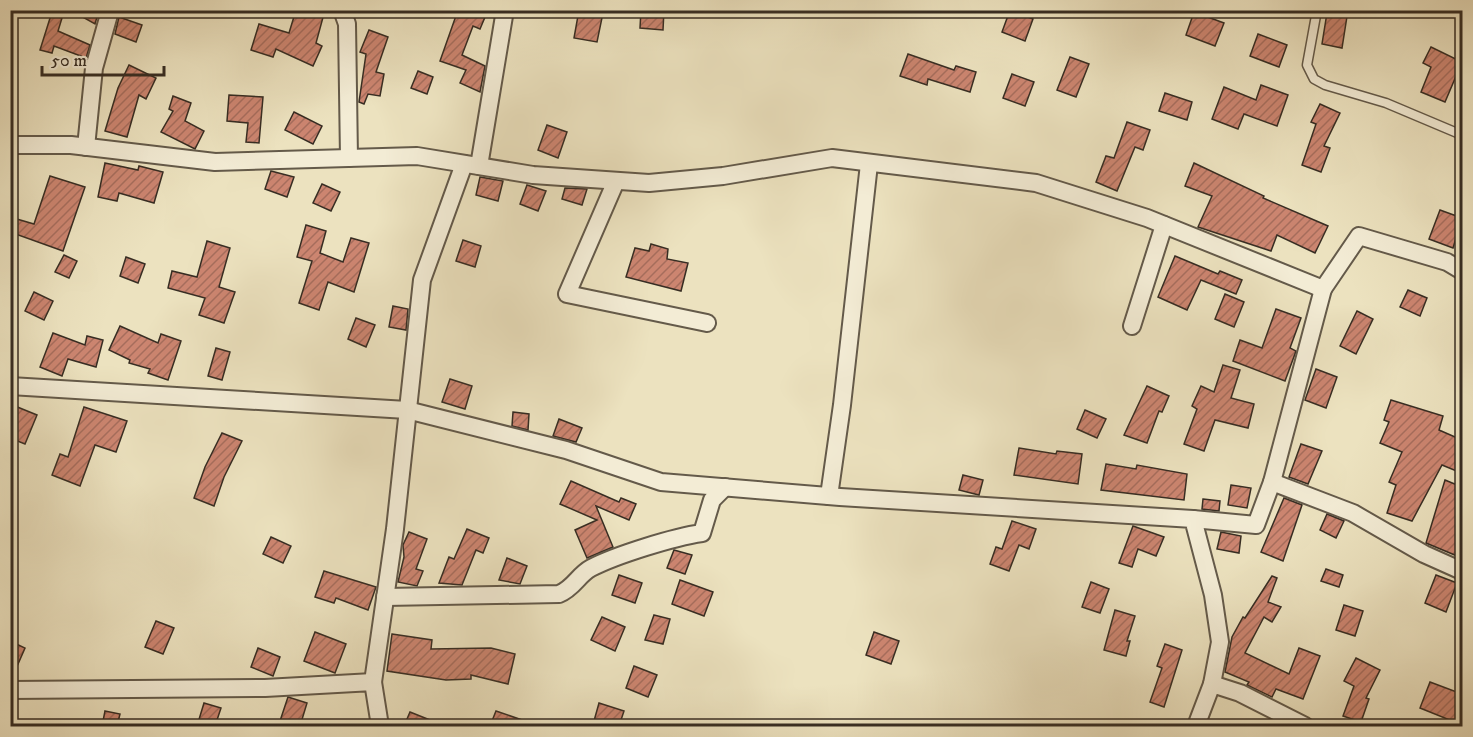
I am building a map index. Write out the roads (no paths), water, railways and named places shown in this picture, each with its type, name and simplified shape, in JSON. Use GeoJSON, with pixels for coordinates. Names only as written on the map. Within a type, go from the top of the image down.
{"type":"FeatureCollection","features":[{"type":"Feature","properties":{"kind":"street"},"geometry":{"type":"LineString","coordinates":[[342,10],[347,24],[349,158]]}},
{"type":"Feature","properties":{"kind":"street"},"geometry":{"type":"LineString","coordinates":[[380,726],[373,682],[422,280],[472,165],[505,10]]}},
{"type":"Feature","properties":{"kind":"street"},"geometry":{"type":"LineString","coordinates":[[86,147],[94,68],[110,11]]}},
{"type":"Feature","properties":{"kind":"street"},"geometry":{"type":"LineString","coordinates":[[10,145],[86,147],[215,162],[417,156],[533,175],[649,183],[723,176],[832,158],[1036,183],[1164,225],[1323,289]]}},
{"type":"Feature","properties":{"kind":"street"},"geometry":{"type":"LineString","coordinates":[[829,496],[842,405],[869,164]]}},
{"type":"Feature","properties":{"kind":"street"},"geometry":{"type":"LineString","coordinates":[[616,181],[567,294],[707,323]]}},
{"type":"Feature","properties":{"kind":"street"},"geometry":{"type":"LineString","coordinates":[[1132,326],[1164,225]]}},
{"type":"Feature","properties":{"kind":"street"},"geometry":{"type":"LineString","coordinates":[[10,386],[407,410],[566,450],[661,482],[829,496],[1256,525],[1272,482],[1323,289],[1359,236],[1447,262],[1462,271]]}},
{"type":"Feature","properties":{"kind":"street"},"geometry":{"type":"LineString","coordinates":[[1272,482],[1353,513],[1424,554],[1462,571]]}},
{"type":"Feature","properties":{"kind":"street"},"geometry":{"type":"LineString","coordinates":[[385,597],[559,594],[570,590],[589,569],[674,538],[702,533],[712,500],[724,487]]}},
{"type":"Feature","properties":{"kind":"street"},"geometry":{"type":"LineString","coordinates":[[1193,519],[1213,595],[1220,642],[1212,684],[1196,726]]}},
{"type":"Feature","properties":{"kind":"street"},"geometry":{"type":"LineString","coordinates":[[10,690],[265,688],[373,682]]}},
{"type":"Feature","properties":{"kind":"street"},"geometry":{"type":"LineString","coordinates":[[1212,684],[1240,693],[1305,726]]}},
{"type":"Feature","properties":{"kind":"lane"},"geometry":{"type":"LineString","coordinates":[[1317,10],[1307,65],[1314,79],[1324,85],[1386,103],[1462,135]]}}]}
